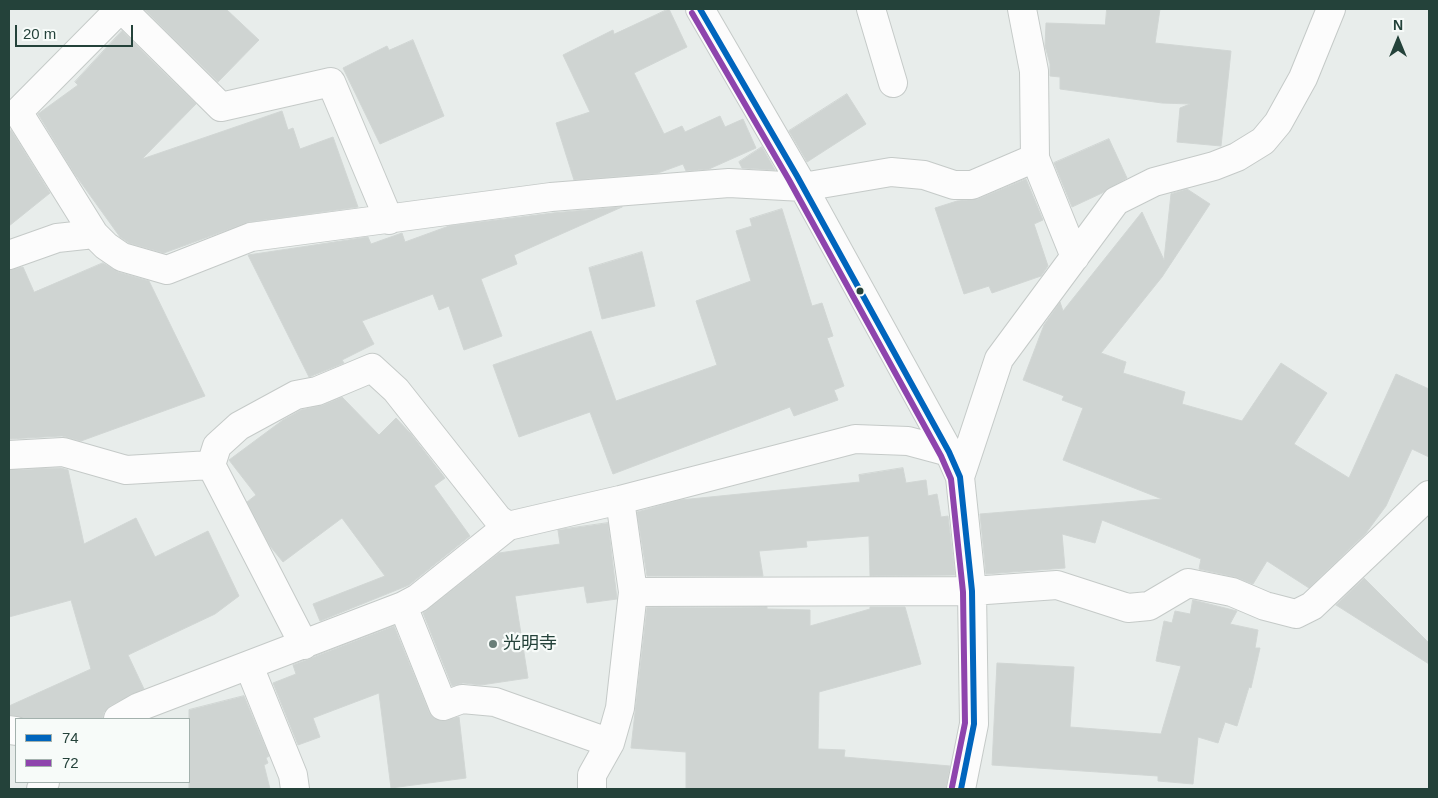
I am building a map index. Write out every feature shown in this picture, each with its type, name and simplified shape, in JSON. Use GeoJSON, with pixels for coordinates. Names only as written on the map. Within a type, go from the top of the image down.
{"type":"FeatureCollection","features":[{"type":"Feature","properties":{"kind":"street"},"geometry":{"type":"LineString","coordinates":[[389,220],[331,82],[221,107],[121,9],[18,112],[94,234],[106,246],[122,257],[168,270],[251,237],[389,220],[551,197],[729,183],[803,187],[891,172],[924,175],[954,185],[972,185],[1035,158]]}},
{"type":"Feature","properties":{"kind":"street"},"geometry":{"type":"LineString","coordinates":[[700,9],[803,187],[955,465],[972,591],[974,724],[961,789]]}},
{"type":"Feature","properties":{"kind":"street"},"geometry":{"type":"LineString","coordinates":[[871,9],[893,83]]}},
{"type":"Feature","properties":{"kind":"street"},"geometry":{"type":"LineString","coordinates":[[1022,9],[1034,71],[1035,158],[1075,257]]}},
{"type":"Feature","properties":{"kind":"street"},"geometry":{"type":"LineString","coordinates":[[955,465],[999,359],[1116,201],[1154,182],[1214,166],[1237,157],[1263,141],[1278,122],[1303,78],[1332,9]]}},
{"type":"Feature","properties":{"kind":"street"},"geometry":{"type":"LineString","coordinates":[[9,255],[57,238],[94,234]]}},
{"type":"Feature","properties":{"kind":"street"},"geometry":{"type":"LineString","coordinates":[[304,645],[211,465],[217,446],[239,426],[296,395],[317,391],[372,368],[396,390],[498,519],[508,526]]}},
{"type":"Feature","properties":{"kind":"street"},"geometry":{"type":"LineString","coordinates":[[120,718],[139,706],[249,666],[403,606],[418,598],[508,526],[620,500],[855,439],[908,441],[955,465]]}},
{"type":"Feature","properties":{"kind":"street"},"geometry":{"type":"LineString","coordinates":[[9,455],[63,452],[126,470],[211,465]]}},
{"type":"Feature","properties":{"kind":"street"},"geometry":{"type":"LineString","coordinates":[[634,592],[972,591],[1057,585],[1128,608],[1149,606],[1188,583],[1232,592],[1265,606],[1296,614],[1312,606],[1429,495]]}},
{"type":"Feature","properties":{"kind":"street"},"geometry":{"type":"LineString","coordinates":[[592,789],[592,775],[610,743],[620,708],[634,592],[620,500]]}},
{"type":"Feature","properties":{"kind":"street"},"geometry":{"type":"LineString","coordinates":[[403,606],[443,706],[462,699],[494,702],[610,743]]}},
{"type":"Feature","properties":{"kind":"street"},"geometry":{"type":"LineString","coordinates":[[249,666],[293,775],[295,789]]}},
{"type":"Feature","properties":{"kind":"building"},"geometry":{"type":"Polygon","coordinates":[[[144,9],[226,9],[259,40],[218,82],[144,9]]]}},
{"type":"Feature","properties":{"kind":"building"},"geometry":{"type":"Polygon","coordinates":[[[669,9],[687,47],[634,73],[664,134],[682,126],[685,132],[720,116],[725,127],[743,119],[756,148],[709,169],[686,171],[683,164],[658,173],[574,180],[556,123],[590,112],[563,55],[613,30],[614,34],[669,9]]]}},
{"type":"Feature","properties":{"kind":"building"},"geometry":{"type":"Polygon","coordinates":[[[1107,9],[1160,9],[1155,43],[1231,51],[1221,146],[1177,142],[1180,108],[1190,104],[1162,103],[1060,89],[1060,77],[1050,76],[1050,64],[1045,46],[1046,23],[1105,25],[1107,9]]]}},
{"type":"Feature","properties":{"kind":"building"},"geometry":{"type":"Polygon","coordinates":[[[122,31],[196,104],[142,159],[282,111],[288,130],[293,128],[300,149],[333,137],[358,207],[249,222],[164,253],[129,243],[120,237],[74,173],[38,114],[78,85],[75,82],[122,31]]]}},
{"type":"Feature","properties":{"kind":"building"},"geometry":{"type":"Polygon","coordinates":[[[413,40],[444,116],[380,144],[343,68],[387,46],[389,50],[413,40]]]}},
{"type":"Feature","properties":{"kind":"building"},"geometry":{"type":"Polygon","coordinates":[[[847,94],[866,124],[807,162],[789,131],[847,94]]]}},
{"type":"Feature","properties":{"kind":"building"},"geometry":{"type":"Polygon","coordinates":[[[11,130],[50,193],[9,226],[9,132],[11,130]]]}},
{"type":"Feature","properties":{"kind":"building"},"geometry":{"type":"Polygon","coordinates":[[[1109,139],[1127,178],[1102,193],[1072,207],[1054,163],[1109,139]]]}},
{"type":"Feature","properties":{"kind":"building"},"geometry":{"type":"Polygon","coordinates":[[[762,147],[775,170],[742,168],[739,162],[762,147]]]}},
{"type":"Feature","properties":{"kind":"building"},"geometry":{"type":"Polygon","coordinates":[[[1026,179],[1043,220],[1034,224],[1048,266],[1041,276],[992,293],[989,286],[964,294],[935,208],[957,201],[978,199],[1026,179]]]}},
{"type":"Feature","properties":{"kind":"building"},"geometry":{"type":"Polygon","coordinates":[[[1187,189],[1210,204],[1162,277],[1101,353],[1126,362],[1123,373],[1185,392],[1182,404],[1242,421],[1281,363],[1327,393],[1294,444],[1349,478],[1396,374],[1429,389],[1429,457],[1412,449],[1386,506],[1366,533],[1309,588],[1267,561],[1253,584],[1235,577],[1199,569],[1201,559],[1102,520],[1095,543],[1062,534],[1065,568],[986,574],[980,514],[1162,499],[1063,460],[1083,408],[1062,400],[1064,396],[1023,380],[1044,325],[1060,302],[1063,311],[1142,212],[1164,260],[1171,194],[1187,189]]]}},
{"type":"Feature","properties":{"kind":"building"},"geometry":{"type":"Polygon","coordinates":[[[622,207],[514,255],[517,264],[481,279],[502,336],[464,350],[449,306],[439,310],[433,294],[362,321],[374,344],[342,360],[344,363],[309,377],[248,255],[368,237],[371,244],[402,233],[405,242],[449,226],[553,213],[622,207]]]}},
{"type":"Feature","properties":{"kind":"building"},"geometry":{"type":"Polygon","coordinates":[[[782,209],[812,306],[822,303],[833,336],[827,338],[844,386],[834,390],[838,400],[794,416],[790,407],[613,474],[590,412],[519,437],[493,365],[591,331],[616,401],[717,365],[696,301],[751,281],[736,231],[752,226],[750,219],[782,209]]]}},
{"type":"Feature","properties":{"kind":"building"},"geometry":{"type":"Polygon","coordinates":[[[642,252],[655,306],[602,319],[589,268],[642,252]]]}},
{"type":"Feature","properties":{"kind":"building"},"geometry":{"type":"Polygon","coordinates":[[[103,263],[118,272],[149,281],[205,396],[81,441],[62,436],[9,439],[9,270],[23,267],[34,292],[103,263]]]}},
{"type":"Feature","properties":{"kind":"building"},"geometry":{"type":"Polygon","coordinates":[[[342,397],[379,435],[396,418],[411,434],[445,478],[434,486],[470,536],[409,585],[320,621],[313,604],[385,576],[342,518],[283,562],[270,546],[247,502],[256,495],[229,460],[283,420],[301,410],[323,405],[342,397]]]}},
{"type":"Feature","properties":{"kind":"building"},"geometry":{"type":"Polygon","coordinates":[[[61,468],[68,470],[84,544],[136,518],[155,557],[208,531],[239,596],[215,614],[128,655],[144,689],[110,706],[104,712],[102,718],[22,718],[9,715],[9,706],[91,669],[71,600],[9,617],[9,470],[61,468]]]}},
{"type":"Feature","properties":{"kind":"building"},"geometry":{"type":"Polygon","coordinates":[[[903,468],[906,483],[926,480],[928,496],[937,494],[941,517],[948,516],[955,575],[870,576],[869,536],[806,541],[807,547],[759,551],[763,576],[647,576],[637,512],[680,500],[860,482],[859,475],[903,468]]]}},
{"type":"Feature","properties":{"kind":"building"},"geometry":{"type":"Polygon","coordinates":[[[608,523],[617,599],[587,603],[584,586],[515,596],[528,678],[481,685],[463,683],[452,686],[423,613],[499,553],[560,544],[558,530],[608,523]]]}},
{"type":"Feature","properties":{"kind":"building"},"geometry":{"type":"Polygon","coordinates":[[[1364,578],[1429,643],[1429,664],[1336,605],[1364,578]]]}},
{"type":"Feature","properties":{"kind":"building"},"geometry":{"type":"Polygon","coordinates":[[[1193,600],[1237,611],[1230,624],[1258,630],[1255,648],[1260,648],[1251,688],[1249,687],[1237,726],[1225,722],[1218,743],[1198,737],[1193,784],[1158,781],[1158,776],[992,765],[997,663],[1074,667],[1070,727],[1161,734],[1181,666],[1156,661],[1164,621],[1172,623],[1175,611],[1190,614],[1193,600]]]}},
{"type":"Feature","properties":{"kind":"building"},"geometry":{"type":"Polygon","coordinates":[[[767,607],[767,609],[810,610],[810,626],[870,609],[870,607],[905,607],[921,664],[819,692],[818,749],[845,750],[844,757],[950,766],[946,789],[686,789],[686,752],[631,748],[647,608],[767,607]]]}},
{"type":"Feature","properties":{"kind":"building"},"geometry":{"type":"Polygon","coordinates":[[[394,626],[429,712],[434,718],[441,721],[459,717],[466,778],[391,788],[379,693],[313,718],[320,737],[298,745],[273,683],[296,674],[293,665],[394,626]]]}},
{"type":"Feature","properties":{"kind":"building"},"geometry":{"type":"Polygon","coordinates":[[[244,696],[269,756],[266,758],[268,763],[264,765],[270,789],[189,789],[189,710],[244,696]]]}},
{"type":"Feature","properties":{"kind":"transit line","name":"74"},"geometry":{"type":"LineString","coordinates":[[700,9],[797,176],[949,452],[960,477],[972,591],[974,724],[961,789]]}},
{"type":"Feature","properties":{"kind":"transit line","name":"72"},"geometry":{"type":"LineString","coordinates":[[692,13],[789,180],[941,456],[951,479],[963,592],[965,723],[952,787]]}},
{"type":"Feature","properties":{"kind":"place","name":"光明寺"},"geometry":{"type":"Point","coordinates":[493,644]}}]}
